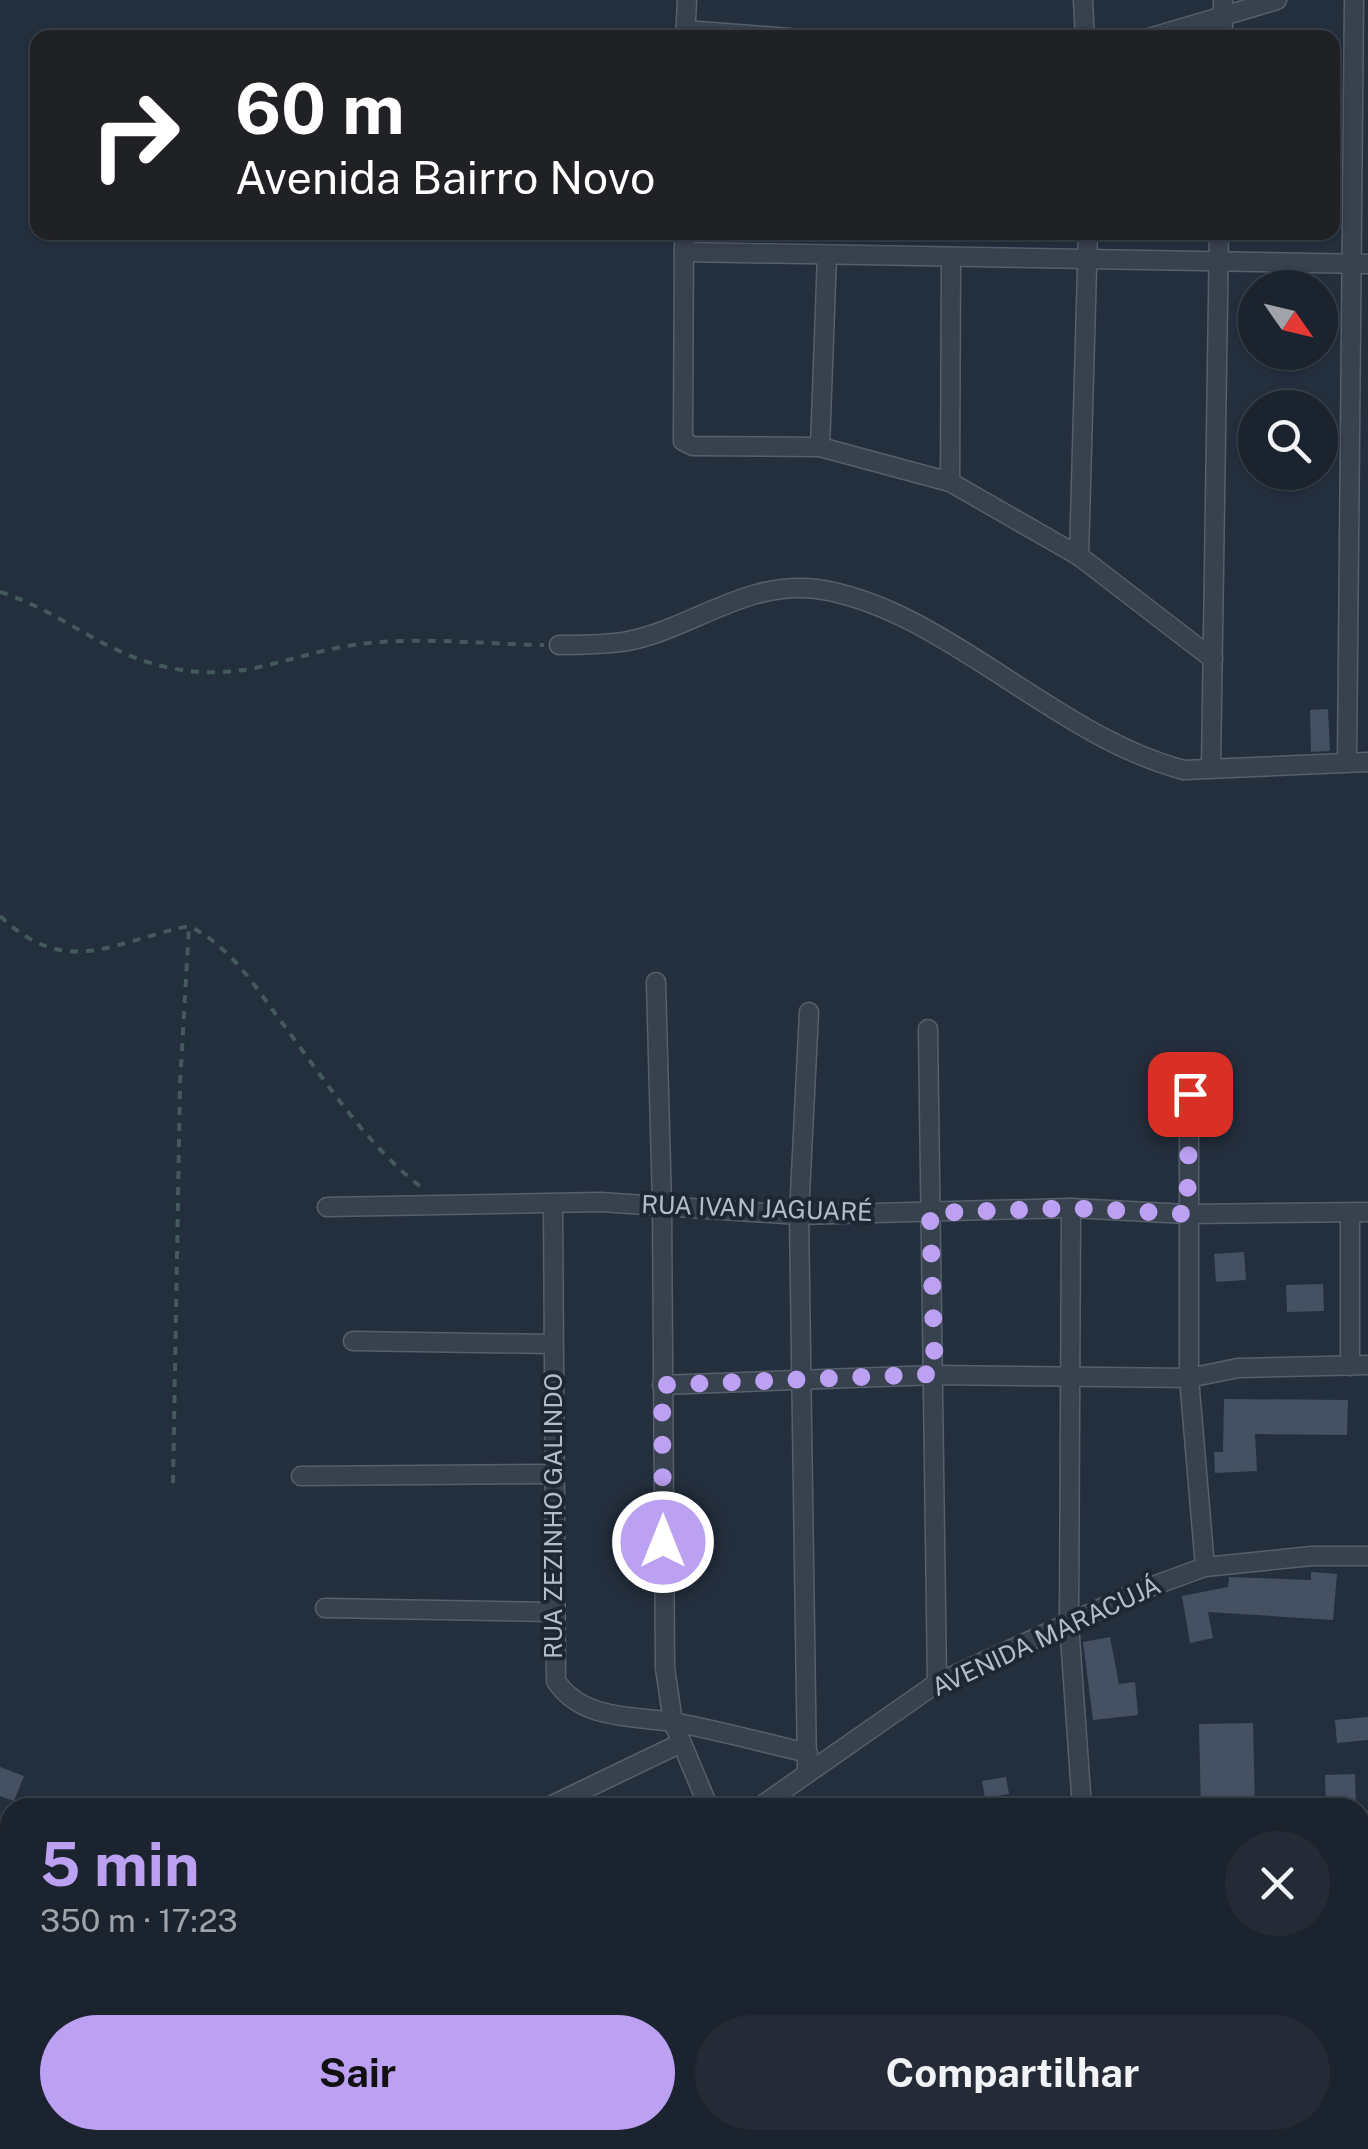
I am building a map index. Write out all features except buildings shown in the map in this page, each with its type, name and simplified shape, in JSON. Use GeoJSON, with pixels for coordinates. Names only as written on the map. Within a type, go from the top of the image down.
{"type":"FeatureCollection","features":[{"type":"Feature","properties":{"kind":"street"},"geometry":{"type":"LineString","coordinates":[[685,30],[686,0]]}},
{"type":"Feature","properties":{"kind":"street"},"geometry":{"type":"LineString","coordinates":[[1083,0],[1084,30]]}},
{"type":"Feature","properties":{"kind":"street"},"geometry":{"type":"LineString","coordinates":[[1168,30],[1223,7],[1277,0]]}},
{"type":"Feature","properties":{"kind":"street"},"geometry":{"type":"LineString","coordinates":[[1347,762],[1360,264],[1354,0]]}},
{"type":"Feature","properties":{"kind":"street"},"geometry":{"type":"LineString","coordinates":[[684,240],[683,441],[693,446],[820,447],[950,482],[1079,556],[1212,659]]}},
{"type":"Feature","properties":{"kind":"street"},"geometry":{"type":"LineString","coordinates":[[1079,556],[1089,240]]}},
{"type":"Feature","properties":{"kind":"street"},"geometry":{"type":"LineString","coordinates":[[1211,769],[1219,240]]}},
{"type":"Feature","properties":{"kind":"street"},"geometry":{"type":"LineString","coordinates":[[684,252],[1360,264]]}},
{"type":"Feature","properties":{"kind":"street"},"geometry":{"type":"LineString","coordinates":[[820,447],[827,254]]}},
{"type":"Feature","properties":{"kind":"street"},"geometry":{"type":"LineString","coordinates":[[950,482],[951,257]]}},
{"type":"Feature","properties":{"kind":"street"},"geometry":{"type":"LineString","coordinates":[[559,645],[628,641],[752,593],[816,589],[860,600],[906,620],[1085,730],[1142,757],[1184,770],[1368,762]]}},
{"type":"Feature","properties":{"kind":"street"},"geometry":{"type":"LineString","coordinates":[[656,982],[662,1204],[665,1668],[673,1722],[704,1798]]}},
{"type":"Feature","properties":{"kind":"street"},"geometry":{"type":"LineString","coordinates":[[807,1761],[798,1215],[809,1012]]}},
{"type":"Feature","properties":{"kind":"street"},"geometry":{"type":"LineString","coordinates":[[928,1029],[937,1683]]}},
{"type":"Feature","properties":{"kind":"street"},"geometry":{"type":"LineString","coordinates":[[1190,1094],[1189,1378],[1205,1567]]}},
{"type":"Feature","properties":{"kind":"street","name":"RUA IVAN JAGUARÉ"},"geometry":{"type":"LineString","coordinates":[[327,1208],[553,1203],[662,1204],[798,1215],[1071,1208],[1187,1214],[1359,1213]]}},
{"type":"Feature","properties":{"kind":"street","name":"RUA ZEZINHO GALINDO"},"geometry":{"type":"LineString","coordinates":[[553,1203],[554,1671],[561,1689],[618,1718],[673,1722],[807,1761]]}},
{"type":"Feature","properties":{"kind":"street"},"geometry":{"type":"LineString","coordinates":[[1071,1208],[1070,1623],[1081,1798]]}},
{"type":"Feature","properties":{"kind":"street"},"geometry":{"type":"LineString","coordinates":[[662,1385],[935,1374],[1189,1378],[1238,1368],[1359,1366],[1359,1213]]}},
{"type":"Feature","properties":{"kind":"street"},"geometry":{"type":"LineString","coordinates":[[353,1340],[551,1344]]}},
{"type":"Feature","properties":{"kind":"street"},"geometry":{"type":"LineString","coordinates":[[301,1476],[554,1474]]}},
{"type":"Feature","properties":{"kind":"street","name":"AVENIDA MARACUJÁ"},"geometry":{"type":"LineString","coordinates":[[768,1798],[807,1761],[937,1683],[1205,1567],[1312,1556],[1368,1556]]}},
{"type":"Feature","properties":{"kind":"street"},"geometry":{"type":"LineString","coordinates":[[325,1608],[555,1612]]}},
{"type":"Feature","properties":{"kind":"street"},"geometry":{"type":"LineString","coordinates":[[567,1798],[681,1743]]}},
{"type":"Feature","properties":{"kind":"path"},"geometry":{"type":"LineString","coordinates":[[0,592],[37,606],[78,634],[121,653],[166,668],[224,674],[257,671],[350,646],[381,642],[559,645]]}},
{"type":"Feature","properties":{"kind":"path"},"geometry":{"type":"LineString","coordinates":[[0,916],[36,945],[70,952],[189,926],[217,943],[238,964],[330,1088],[399,1168],[443,1200],[458,1204]]}},
{"type":"Feature","properties":{"kind":"path"},"geometry":{"type":"LineString","coordinates":[[172,1483],[180,1084],[189,926]]}},
{"type":"Feature","properties":{"kind":"route"},"geometry":{"type":"LineString","coordinates":[[663,1542],[662,1385],[935,1374],[930,1213],[1071,1208],[1187,1214],[1190,1094]]}}]}
